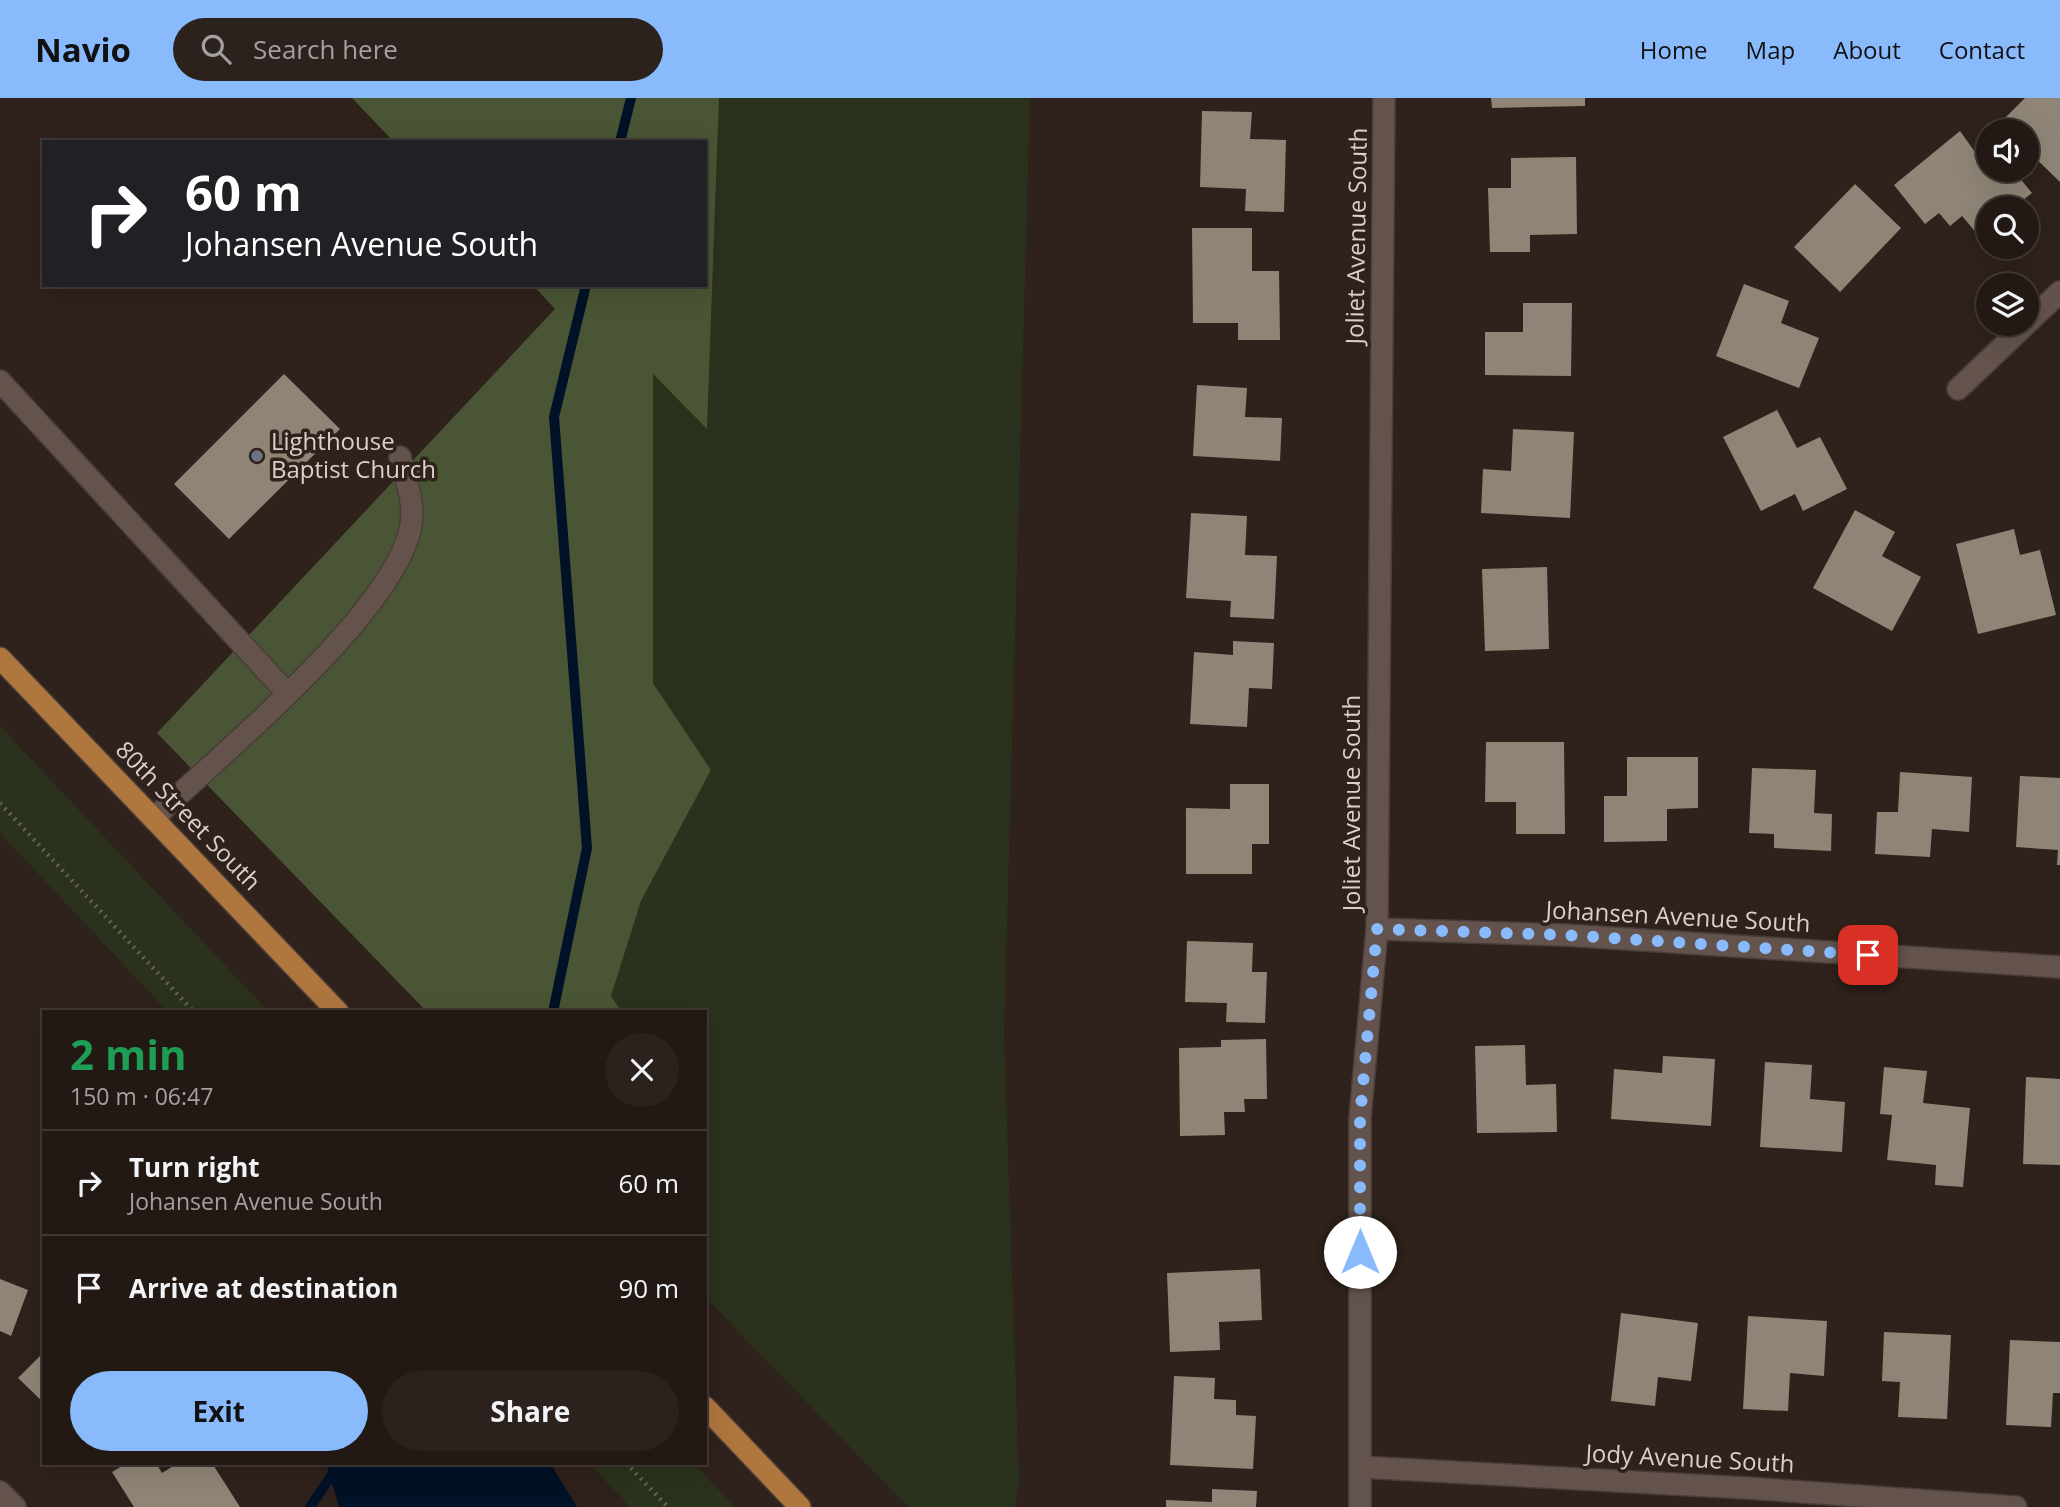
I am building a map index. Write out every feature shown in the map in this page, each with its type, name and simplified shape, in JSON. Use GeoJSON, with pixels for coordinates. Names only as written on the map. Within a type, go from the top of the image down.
{"type":"FeatureCollection","features":[{"type":"Feature","properties":{"kind":"main road","name":"80th Street South"},"geometry":{"type":"LineString","coordinates":[[0,658],[336,1010]]}},
{"type":"Feature","properties":{"kind":"main road"},"geometry":{"type":"LineString","coordinates":[[707,1409],[800,1507]]}},
{"type":"Feature","properties":{"kind":"street","name":"Joliet Avenue South"},"geometry":{"type":"LineString","coordinates":[[1360,1507],[1360,1118],[1377,929],[1384,98]]}},
{"type":"Feature","properties":{"kind":"street"},"geometry":{"type":"LineString","coordinates":[[1958,389],[2060,292]]}},
{"type":"Feature","properties":{"kind":"street"},"geometry":{"type":"LineString","coordinates":[[0,381],[287,693]]}},
{"type":"Feature","properties":{"kind":"street"},"geometry":{"type":"LineString","coordinates":[[154,818],[287,693],[366,610],[399,563],[411,528],[411,501],[400,457]]}},
{"type":"Feature","properties":{"kind":"street","name":"Johansen Avenue South"},"geometry":{"type":"LineString","coordinates":[[1377,929],[1565,935],[2060,967]]}},
{"type":"Feature","properties":{"kind":"street","name":"Jody Avenue South"},"geometry":{"type":"LineString","coordinates":[[1360,1467],[1747,1488],[2016,1507]]}},
{"type":"Feature","properties":{"kind":"street"},"geometry":{"type":"LineString","coordinates":[[0,1492],[15,1507]]}},
{"type":"Feature","properties":{"kind":"path"},"geometry":{"type":"LineString","coordinates":[[0,803],[192,1010]]}},
{"type":"Feature","properties":{"kind":"path"},"geometry":{"type":"LineString","coordinates":[[628,1465],[668,1507]]}},
{"type":"Feature","properties":{"kind":"green space"},"geometry":{"type":"Polygon","coordinates":[[[352,98],[719,98],[707,429],[653,374],[653,683],[711,770],[641,901],[611,996],[620,1010],[425,1010],[157,733],[555,309],[535,287],[707,287],[707,140],[392,140],[352,98]]]}},
{"type":"Feature","properties":{"kind":"green space"},"geometry":{"type":"Polygon","coordinates":[[[719,98],[1030,98],[1004,1034],[1019,1481],[1015,1507],[908,1507],[707,1299],[707,1010],[620,1010],[611,996],[641,901],[711,770],[653,683],[653,373],[707,428],[719,98]]]}},
{"type":"Feature","properties":{"kind":"green space"},"geometry":{"type":"Polygon","coordinates":[[[0,726],[267,1010],[166,1010],[0,833],[0,726]]]}},
{"type":"Feature","properties":{"kind":"green space"},"geometry":{"type":"Polygon","coordinates":[[[591,1465],[695,1465],[735,1507],[630,1507],[591,1465]]]}},
{"type":"Feature","properties":{"kind":"water"},"geometry":{"type":"Polygon","coordinates":[[[327,1465],[551,1465],[577,1507],[339,1507],[327,1465]]]}},
{"type":"Feature","properties":{"kind":"building"},"geometry":{"type":"Polygon","coordinates":[[[1491,98],[1585,98],[1585,106],[1492,108],[1491,98]]]}},
{"type":"Feature","properties":{"kind":"building"},"geometry":{"type":"Polygon","coordinates":[[[2025,98],[2060,98],[2060,182],[2039,162],[2039,119],[2004,119],[2025,98]]]}},
{"type":"Feature","properties":{"kind":"building"},"geometry":{"type":"Polygon","coordinates":[[[1202,111],[1252,112],[1250,139],[1286,140],[1284,212],[1245,211],[1246,189],[1200,187],[1202,111]]]}},
{"type":"Feature","properties":{"kind":"building"},"geometry":{"type":"Polygon","coordinates":[[[1960,131],[1976,153],[1976,182],[2023,182],[2032,193],[2028,196],[1976,196],[1976,232],[1962,216],[1950,226],[1939,213],[1925,224],[1894,185],[1960,131]]]}},
{"type":"Feature","properties":{"kind":"building"},"geometry":{"type":"Polygon","coordinates":[[[1576,157],[1577,234],[1530,235],[1530,252],[1490,252],[1488,188],[1511,188],[1511,158],[1576,157]]]}},
{"type":"Feature","properties":{"kind":"building"},"geometry":{"type":"Polygon","coordinates":[[[1855,184],[1901,228],[1840,292],[1794,247],[1855,184]]]}},
{"type":"Feature","properties":{"kind":"building"},"geometry":{"type":"Polygon","coordinates":[[[1192,228],[1252,228],[1252,271],[1279,271],[1280,340],[1238,340],[1238,323],[1193,323],[1192,228]]]}},
{"type":"Feature","properties":{"kind":"building"},"geometry":{"type":"Polygon","coordinates":[[[1744,284],[1789,301],[1781,323],[1819,338],[1799,388],[1716,356],[1744,284]]]}},
{"type":"Feature","properties":{"kind":"building"},"geometry":{"type":"Polygon","coordinates":[[[1523,303],[1572,303],[1571,376],[1485,375],[1485,332],[1523,332],[1523,303]]]}},
{"type":"Feature","properties":{"kind":"building","name":"Lighthouse Baptist Church"},"geometry":{"type":"Polygon","coordinates":[[[284,374],[340,429],[229,539],[174,484],[284,374]]]}},
{"type":"Feature","properties":{"kind":"building"},"geometry":{"type":"Polygon","coordinates":[[[1197,385],[1247,388],[1245,417],[1282,418],[1280,461],[1193,456],[1197,385]]]}},
{"type":"Feature","properties":{"kind":"building"},"geometry":{"type":"Polygon","coordinates":[[[1777,410],[1797,448],[1820,437],[1847,489],[1803,511],[1795,494],[1761,511],[1723,437],[1777,410]]]}},
{"type":"Feature","properties":{"kind":"building"},"geometry":{"type":"Polygon","coordinates":[[[1513,429],[1574,432],[1570,518],[1481,513],[1483,469],[1511,471],[1513,429]]]}},
{"type":"Feature","properties":{"kind":"building"},"geometry":{"type":"Polygon","coordinates":[[[1855,510],[1895,532],[1882,556],[1921,577],[1892,631],[1813,588],[1855,510]]]}},
{"type":"Feature","properties":{"kind":"building"},"geometry":{"type":"Polygon","coordinates":[[[1191,513],[1247,516],[1245,555],[1277,556],[1274,619],[1230,617],[1231,601],[1186,598],[1191,513]]]}},
{"type":"Feature","properties":{"kind":"building"},"geometry":{"type":"Polygon","coordinates":[[[2014,529],[2020,555],[2040,550],[2056,615],[1978,634],[1956,544],[2014,529]]]}},
{"type":"Feature","properties":{"kind":"building"},"geometry":{"type":"Polygon","coordinates":[[[1547,567],[1549,649],[1485,651],[1482,569],[1547,567]]]}},
{"type":"Feature","properties":{"kind":"building"},"geometry":{"type":"Polygon","coordinates":[[[1233,641],[1274,643],[1272,689],[1249,688],[1247,727],[1190,724],[1194,652],[1233,655],[1233,641]]]}},
{"type":"Feature","properties":{"kind":"building"},"geometry":{"type":"Polygon","coordinates":[[[1486,742],[1564,742],[1565,834],[1516,834],[1516,802],[1485,802],[1486,742]]]}},
{"type":"Feature","properties":{"kind":"building"},"geometry":{"type":"Polygon","coordinates":[[[1627,757],[1698,757],[1698,808],[1667,809],[1667,841],[1604,842],[1604,796],[1627,796],[1627,757]]]}},
{"type":"Feature","properties":{"kind":"building"},"geometry":{"type":"Polygon","coordinates":[[[1752,768],[1816,770],[1814,813],[1832,814],[1831,851],[1774,848],[1774,834],[1749,833],[1752,768]]]}},
{"type":"Feature","properties":{"kind":"building"},"geometry":{"type":"Polygon","coordinates":[[[1900,772],[1972,777],[1969,832],[1932,829],[1930,857],[1875,854],[1877,812],[1898,812],[1900,772]]]}},
{"type":"Feature","properties":{"kind":"building"},"geometry":{"type":"Polygon","coordinates":[[[2020,776],[2060,778],[2060,865],[2057,865],[2058,850],[2016,847],[2020,776]]]}},
{"type":"Feature","properties":{"kind":"building"},"geometry":{"type":"Polygon","coordinates":[[[1230,784],[1269,784],[1269,844],[1252,844],[1252,874],[1186,874],[1186,808],[1230,809],[1230,784]]]}},
{"type":"Feature","properties":{"kind":"building"},"geometry":{"type":"Polygon","coordinates":[[[1187,941],[1253,943],[1252,972],[1267,972],[1265,1023],[1226,1022],[1227,1003],[1185,1002],[1187,941]]]}},
{"type":"Feature","properties":{"kind":"building"},"geometry":{"type":"Polygon","coordinates":[[[1266,1039],[1267,1099],[1244,1099],[1245,1112],[1224,1112],[1225,1135],[1180,1136],[1179,1048],[1221,1047],[1221,1040],[1266,1039]]]}},
{"type":"Feature","properties":{"kind":"building"},"geometry":{"type":"Polygon","coordinates":[[[1525,1045],[1526,1085],[1556,1084],[1557,1132],[1477,1133],[1475,1046],[1525,1045]]]}},
{"type":"Feature","properties":{"kind":"building"},"geometry":{"type":"Polygon","coordinates":[[[1663,1056],[1715,1059],[1711,1126],[1611,1119],[1614,1069],[1662,1073],[1663,1056]]]}},
{"type":"Feature","properties":{"kind":"building"},"geometry":{"type":"Polygon","coordinates":[[[1765,1062],[1812,1065],[1810,1099],[1845,1102],[1842,1152],[1760,1147],[1765,1062]]]}},
{"type":"Feature","properties":{"kind":"building"},"geometry":{"type":"Polygon","coordinates":[[[1884,1067],[1927,1071],[1923,1103],[1970,1108],[1963,1187],[1935,1185],[1936,1165],[1887,1160],[1892,1115],[1880,1114],[1884,1067]]]}},
{"type":"Feature","properties":{"kind":"building"},"geometry":{"type":"Polygon","coordinates":[[[2026,1077],[2060,1079],[2060,1165],[2023,1164],[2026,1077]]]}},
{"type":"Feature","properties":{"kind":"building"},"geometry":{"type":"Polygon","coordinates":[[[1260,1269],[1262,1320],[1219,1322],[1220,1350],[1170,1352],[1167,1273],[1260,1269]]]}},
{"type":"Feature","properties":{"kind":"building"},"geometry":{"type":"Polygon","coordinates":[[[0,1279],[28,1290],[11,1336],[0,1331],[0,1279]]]}},
{"type":"Feature","properties":{"kind":"building"},"geometry":{"type":"Polygon","coordinates":[[[1621,1313],[1698,1323],[1691,1381],[1658,1377],[1655,1406],[1611,1401],[1621,1313]]]}},
{"type":"Feature","properties":{"kind":"building"},"geometry":{"type":"Polygon","coordinates":[[[1748,1316],[1827,1321],[1824,1376],[1790,1373],[1788,1411],[1743,1409],[1748,1316]]]}},
{"type":"Feature","properties":{"kind":"building"},"geometry":{"type":"Polygon","coordinates":[[[1884,1332],[1951,1335],[1947,1419],[1898,1417],[1900,1382],[1882,1381],[1884,1332]]]}},
{"type":"Feature","properties":{"kind":"building"},"geometry":{"type":"Polygon","coordinates":[[[2010,1340],[2060,1342],[2060,1393],[2053,1393],[2051,1427],[2006,1425],[2010,1340]]]}},
{"type":"Feature","properties":{"kind":"building"},"geometry":{"type":"Polygon","coordinates":[[[42,1354],[42,1401],[18,1378],[42,1354]]]}},
{"type":"Feature","properties":{"kind":"building"},"geometry":{"type":"Polygon","coordinates":[[[1174,1376],[1215,1378],[1214,1399],[1236,1400],[1236,1415],[1256,1416],[1253,1469],[1170,1465],[1174,1376]]]}},
{"type":"Feature","properties":{"kind":"building"},"geometry":{"type":"Polygon","coordinates":[[[124,1465],[157,1465],[162,1473],[175,1465],[213,1465],[240,1507],[134,1507],[112,1472],[124,1465]]]}},
{"type":"Feature","properties":{"kind":"building"},"geometry":{"type":"Polygon","coordinates":[[[1212,1489],[1257,1491],[1256,1507],[1166,1507],[1166,1500],[1212,1502],[1212,1489]]]}},
{"type":"Feature","properties":{"kind":"waterway"},"geometry":{"type":"LineString","coordinates":[[620,140],[631,98]]}},
{"type":"Feature","properties":{"kind":"waterway"},"geometry":{"type":"LineString","coordinates":[[553,1010],[587,848],[554,417],[586,287]]}},
{"type":"Feature","properties":{"kind":"waterway"},"geometry":{"type":"LineString","coordinates":[[310,1507],[339,1465]]}},
{"type":"Feature","properties":{"kind":"place","name":"Lighthouse Baptist Church"},"geometry":{"type":"Point","coordinates":[257,456]}},
{"type":"Feature","properties":{"kind":"route"},"geometry":{"type":"LineString","coordinates":[[1360,1252],[1360,1118],[1377,929],[1565,935],[1868,955]]}}]}
